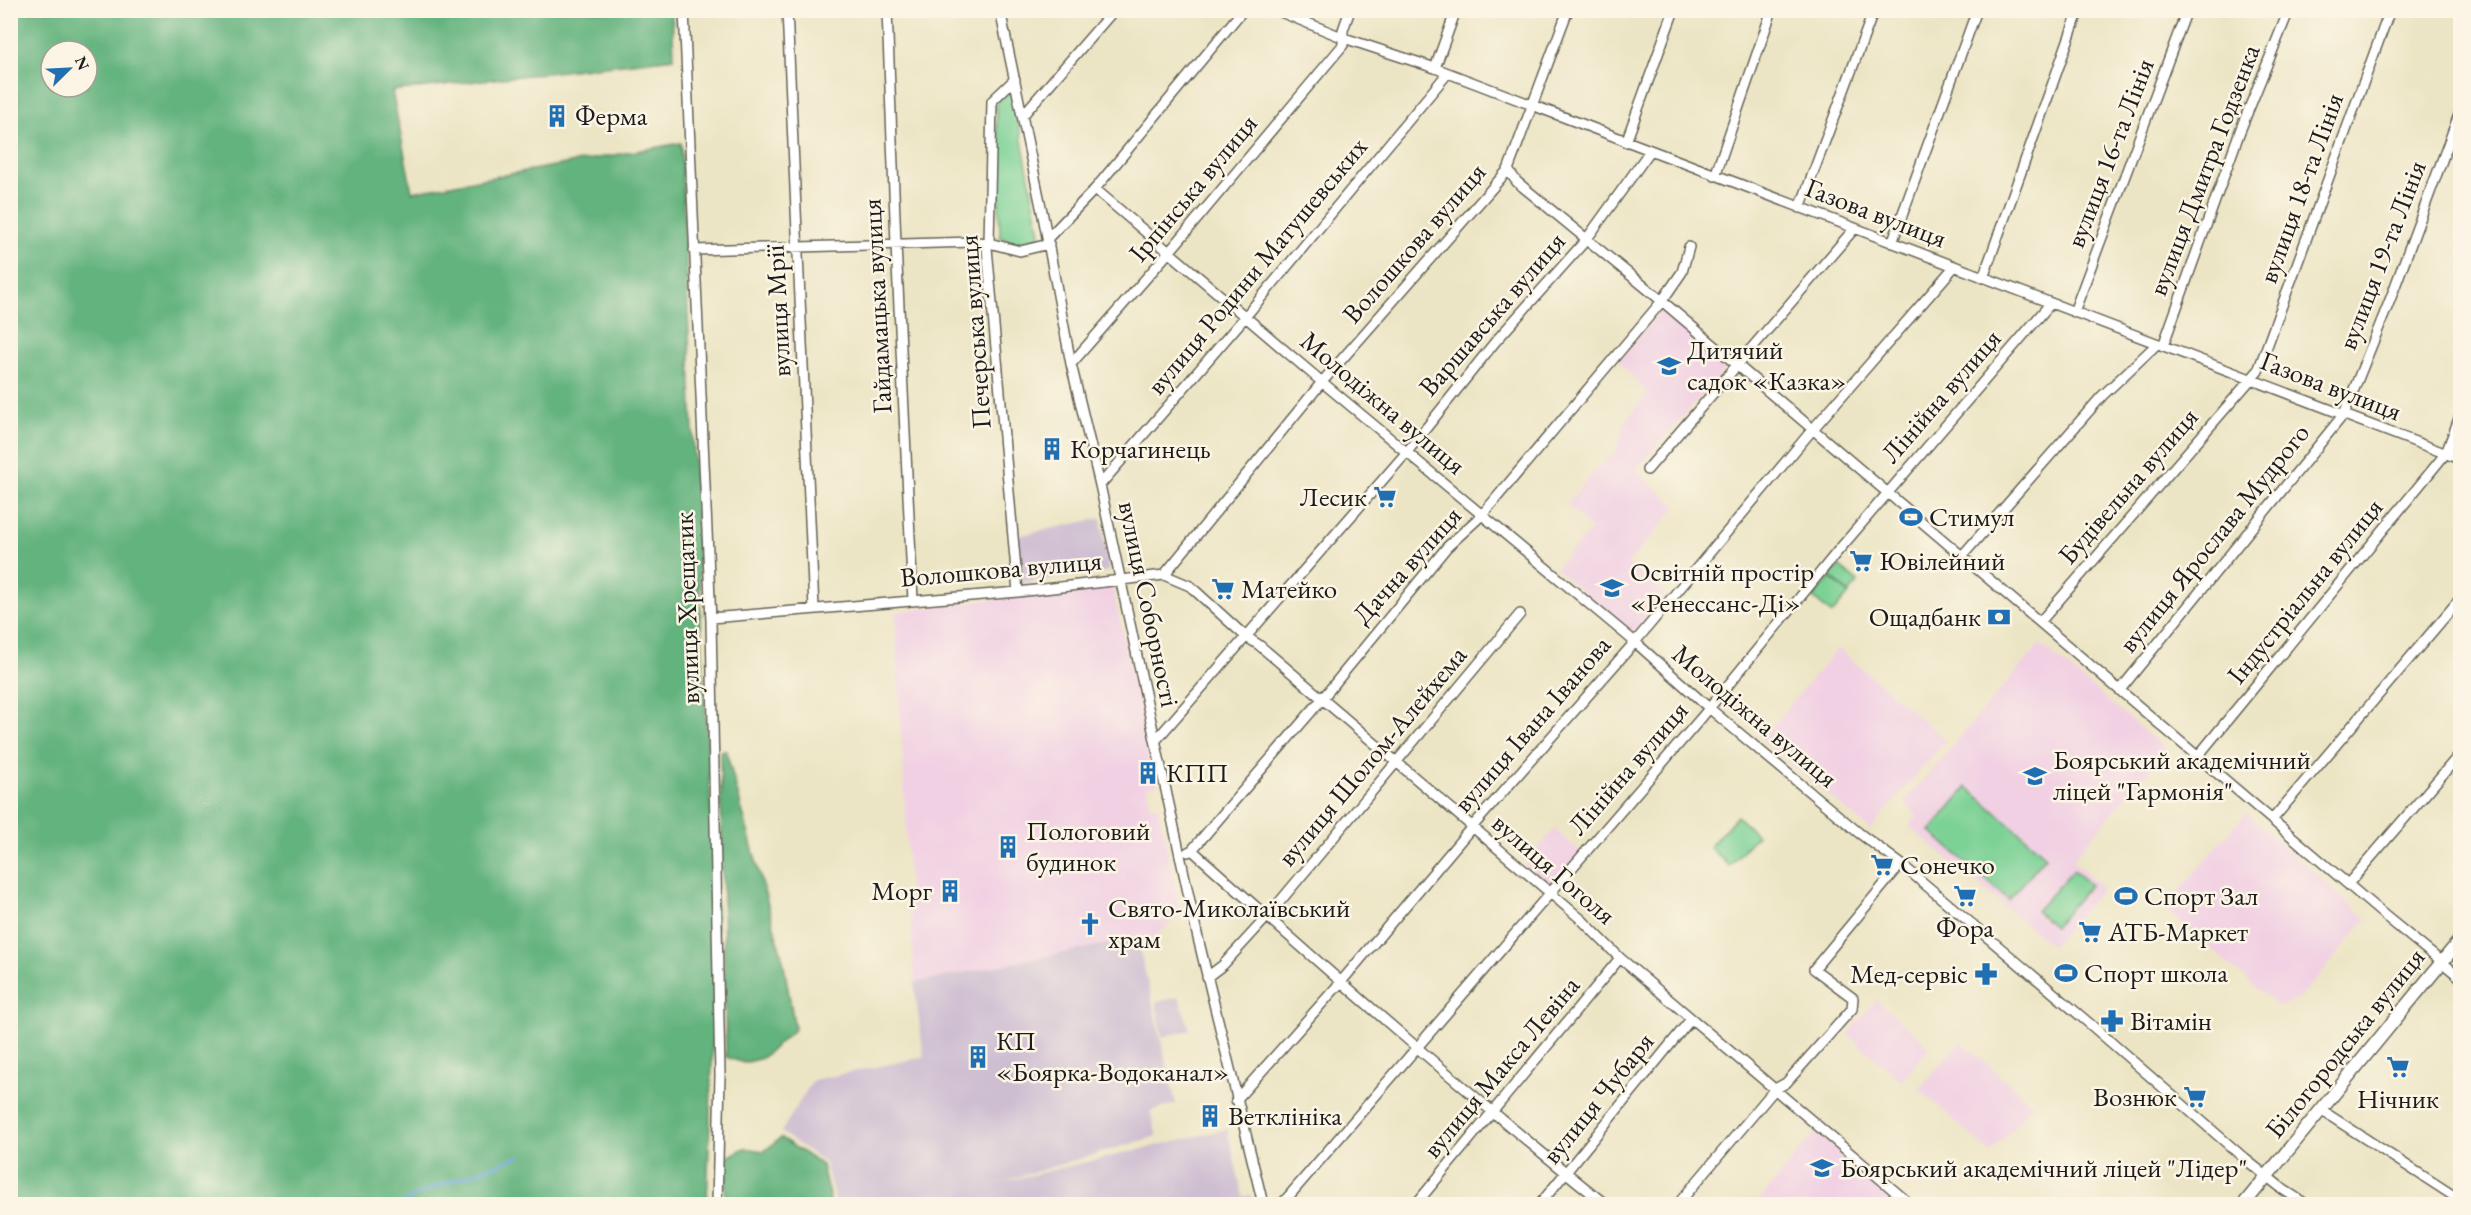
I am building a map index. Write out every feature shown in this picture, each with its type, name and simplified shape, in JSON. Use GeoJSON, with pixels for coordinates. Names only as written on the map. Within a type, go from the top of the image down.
{"type":"FeatureCollection","features":[{"type":"Feature","properties":{"kind":"street","name":"вулиця Хрещатик"},"geometry":{"type":"LineString","coordinates":[[684,10],[711,618],[720,1075],[717,1204]]}},
{"type":"Feature","properties":{"kind":"street","name":"вулиця Мрії"},"geometry":{"type":"LineString","coordinates":[[787,10],[814,609]]}},
{"type":"Feature","properties":{"kind":"street","name":"Гайдамацька вулиця"},"geometry":{"type":"LineString","coordinates":[[887,10],[913,600]]}},
{"type":"Feature","properties":{"kind":"street","name":"вулиця Соборності"},"geometry":{"type":"LineString","coordinates":[[1000,10],[1023,115],[1071,364],[1100,485],[1179,854],[1236,1100],[1263,1204]]}},
{"type":"Feature","properties":{"kind":"street"},"geometry":{"type":"LineString","coordinates":[[1023,115],[1114,10]]}},
{"type":"Feature","properties":{"kind":"street"},"geometry":{"type":"LineString","coordinates":[[694,250],[989,243],[1020,251],[1048,241],[1095,189],[1243,10]]}},
{"type":"Feature","properties":{"kind":"street","name":"Газова вулиця"},"geometry":{"type":"LineString","coordinates":[[1276,10],[1344,38],[1435,68],[1532,107],[2460,459]]}},
{"type":"Feature","properties":{"kind":"street"},"geometry":{"type":"LineString","coordinates":[[1344,38],[1343,30],[1350,10]]}},
{"type":"Feature","properties":{"kind":"street"},"geometry":{"type":"LineString","coordinates":[[1435,68],[1456,10]]}},
{"type":"Feature","properties":{"kind":"street","name":"Волошкова вулиця"},"geometry":{"type":"LineString","coordinates":[[711,618],[1018,592],[1164,574],[1323,382],[1508,170],[1568,10]]}},
{"type":"Feature","properties":{"kind":"street"},"geometry":{"type":"LineString","coordinates":[[1626,142],[1674,10]]}},
{"type":"Feature","properties":{"kind":"street"},"geometry":{"type":"LineString","coordinates":[[1714,176],[1772,10]]}},
{"type":"Feature","properties":{"kind":"street"},"geometry":{"type":"LineString","coordinates":[[1800,208],[1874,10]]}},
{"type":"Feature","properties":{"kind":"street"},"geometry":{"type":"LineString","coordinates":[[1892,243],[1977,10]]}},
{"type":"Feature","properties":{"kind":"street"},"geometry":{"type":"LineString","coordinates":[[1983,278],[2079,10]]}},
{"type":"Feature","properties":{"kind":"street","name":"вулиця 16-та Лінія"},"geometry":{"type":"LineString","coordinates":[[2074,312],[2187,10]]}},
{"type":"Feature","properties":{"kind":"street","name":"вулиця Дмитра Годзенка"},"geometry":{"type":"LineString","coordinates":[[2160,345],[2240,131],[2289,10]]}},
{"type":"Feature","properties":{"kind":"street","name":"вулиця 18-та Лінія"},"geometry":{"type":"LineString","coordinates":[[2250,379],[2258,371],[2390,10]]}},
{"type":"Feature","properties":{"kind":"street","name":"Ірпінська вулиця"},"geometry":{"type":"LineString","coordinates":[[1071,364],[1169,252],[1343,45],[1344,38]]}},
{"type":"Feature","properties":{"kind":"street","name":"вулиця Родини Матушевських"},"geometry":{"type":"LineString","coordinates":[[1100,485],[1447,74]]}},
{"type":"Feature","properties":{"kind":"street","name":"Печерська вулиця"},"geometry":{"type":"LineString","coordinates":[[1015,79],[992,101],[989,243],[987,248],[1018,592]]}},
{"type":"Feature","properties":{"kind":"street","name":"вулиця 19-та Лінія"},"geometry":{"type":"LineString","coordinates":[[2344,414],[2390,300],[2460,112]]}},
{"type":"Feature","properties":{"kind":"street","name":"Варшавська вулиця"},"geometry":{"type":"LineString","coordinates":[[1156,740],[1407,452],[1495,342],[1586,240],[1650,152]]}},
{"type":"Feature","properties":{"kind":"street"},"geometry":{"type":"LineString","coordinates":[[1508,170],[1517,182],[1662,301],[2460,977]]}},
{"type":"Feature","properties":{"kind":"street","name":"Молодіжна вулиця"},"geometry":{"type":"LineString","coordinates":[[1095,189],[1635,642],[1709,708],[1859,833],[1901,864],[2267,1176],[2306,1204]]}},
{"type":"Feature","properties":{"kind":"street"},"geometry":{"type":"LineString","coordinates":[[1647,470],[1854,229]]}},
{"type":"Feature","properties":{"kind":"street","name":"Дачна вулиця"},"geometry":{"type":"LineString","coordinates":[[1192,850],[1322,699],[1447,546],[1482,515],[1662,301],[1683,272],[1689,247]]}},
{"type":"Feature","properties":{"kind":"street","name":"вулиця Івана Іванова"},"geometry":{"type":"LineString","coordinates":[[1236,1100],[1635,642],[1813,429],[1954,267]]}},
{"type":"Feature","properties":{"kind":"street","name":"Лінійна вулиця"},"geometry":{"type":"LineString","coordinates":[[1282,1204],[1709,708],[1887,492],[2051,303]]}},
{"type":"Feature","properties":{"kind":"street"},"geometry":{"type":"LineString","coordinates":[[1962,556],[2102,396],[2160,345]]}},
{"type":"Feature","properties":{"kind":"street","name":"Будівельна вулиця"},"geometry":{"type":"LineString","coordinates":[[2040,622],[2250,379]]}},
{"type":"Feature","properties":{"kind":"street","name":"вулиця Ярослава Мудрого"},"geometry":{"type":"LineString","coordinates":[[2120,690],[2344,414]]}},
{"type":"Feature","properties":{"kind":"street","name":"Індустріальна вулиця"},"geometry":{"type":"LineString","coordinates":[[2198,756],[2446,453],[2460,416]]}},
{"type":"Feature","properties":{"kind":"street","name":"вулиця Гоголя"},"geometry":{"type":"LineString","coordinates":[[1164,574],[1191,586],[1245,636],[1259,645],[1582,920],[1620,958],[1910,1204]]}},
{"type":"Feature","properties":{"kind":"street"},"geometry":{"type":"LineString","coordinates":[[2272,820],[2460,599]]}},
{"type":"Feature","properties":{"kind":"street","name":"вулиця Шолом-Алейхема"},"geometry":{"type":"LineString","coordinates":[[1208,977],[1223,965],[1267,917],[1520,614]]}},
{"type":"Feature","properties":{"kind":"street"},"geometry":{"type":"LineString","coordinates":[[2348,884],[2460,754]]}},
{"type":"Feature","properties":{"kind":"street"},"geometry":{"type":"LineString","coordinates":[[1179,854],[1192,850],[1340,983],[1493,1114],[1605,1204]]}},
{"type":"Feature","properties":{"kind":"street"},"geometry":{"type":"LineString","coordinates":[[1678,1204],[1775,1089],[1786,1083],[1852,1009],[1853,998],[1814,969],[1901,864]]}},
{"type":"Feature","properties":{"kind":"street","name":"Білогородська вулиця"},"geometry":{"type":"LineString","coordinates":[[2244,1204],[2460,940]]}},
{"type":"Feature","properties":{"kind":"street","name":"вулиця Макса Левіна"},"geometry":{"type":"LineString","coordinates":[[1416,1204],[1493,1114],[1620,958]]}},
{"type":"Feature","properties":{"kind":"street","name":"вулиця Чубаря"},"geometry":{"type":"LineString","coordinates":[[1540,1204],[1691,1019]]}},
{"type":"Feature","properties":{"kind":"street"},"geometry":{"type":"LineString","coordinates":[[2321,1110],[2460,1200]]}},
{"type":"Feature","properties":{"kind":"shaded area"},"geometry":{"type":"Polygon","coordinates":[[[1663,307],[1729,364],[1636,470],[1677,507],[1628,563],[1665,594],[1631,635],[1555,568],[1591,530],[1567,504],[1598,467],[1616,452],[1624,423],[1647,393],[1618,361],[1663,307]]]}},
{"type":"Feature","properties":{"kind":"shaded area"},"geometry":{"type":"Polygon","coordinates":[[[1101,518],[1109,571],[1022,583],[1017,536],[1101,518]]]}},
{"type":"Feature","properties":{"kind":"shaded area"},"geometry":{"type":"Polygon","coordinates":[[[1112,587],[1158,785],[1147,787],[1151,807],[1158,806],[1181,915],[1144,945],[1136,938],[914,983],[895,612],[1018,596],[1112,587]]]}},
{"type":"Feature","properties":{"kind":"shaded area","name":"Боярський академічний ліцей \"Гармонія\""},"geometry":{"type":"Polygon","coordinates":[[[2040,644],[2167,750],[2072,860],[2103,888],[2052,946],[1909,826],[1917,815],[1904,802],[2040,644]]]}},
{"type":"Feature","properties":{"kind":"shaded area"},"geometry":{"type":"Polygon","coordinates":[[[1838,648],[1946,740],[1870,830],[1761,739],[1838,648]]]}},
{"type":"Feature","properties":{"kind":"shaded area"},"geometry":{"type":"Polygon","coordinates":[[[2246,813],[2367,919],[2299,999],[2278,1007],[2164,908],[2246,813]]]}},
{"type":"Feature","properties":{"kind":"shaded area"},"geometry":{"type":"Polygon","coordinates":[[[1554,829],[1581,852],[1551,884],[1524,866],[1554,829]]]}},
{"type":"Feature","properties":{"kind":"shaded area"},"geometry":{"type":"Polygon","coordinates":[[[1137,938],[1176,1104],[1150,1111],[1157,1136],[994,1184],[1227,1129],[1243,1197],[1251,1195],[1253,1204],[836,1204],[825,1163],[781,1132],[813,1080],[924,1057],[914,983],[1137,938]]]}},
{"type":"Feature","properties":{"kind":"shaded area"},"geometry":{"type":"Polygon","coordinates":[[[1179,997],[1190,1030],[1162,1037],[1156,1002],[1179,997]]]}},
{"type":"Feature","properties":{"kind":"shaded area"},"geometry":{"type":"Polygon","coordinates":[[[1876,1000],[1930,1047],[1901,1081],[1847,1034],[1876,1000]]]}},
{"type":"Feature","properties":{"kind":"shaded area"},"geometry":{"type":"Polygon","coordinates":[[[1961,1041],[2033,1105],[1991,1153],[1919,1089],[1961,1041]]]}},
{"type":"Feature","properties":{"kind":"shaded area","name":"Боярський академічний ліцей \"Лідер\""},"geometry":{"type":"Polygon","coordinates":[[[1816,1132],[1901,1204],[1756,1204],[1816,1132]]]}},
{"type":"Feature","properties":{"kind":"green space"},"geometry":{"type":"Polygon","coordinates":[[[10,11],[672,11],[674,58],[392,91],[412,192],[681,143],[702,649],[717,919],[707,1204],[11,1204],[10,11]]]}},
{"type":"Feature","properties":{"kind":"green space"},"geometry":{"type":"Polygon","coordinates":[[[1010,90],[1041,239],[1017,243],[1000,237],[996,103],[1010,90]]]}},
{"type":"Feature","properties":{"kind":"green space"},"geometry":{"type":"Polygon","coordinates":[[[1839,566],[1858,582],[1849,593],[1830,576],[1839,566]]]}},
{"type":"Feature","properties":{"kind":"green space"},"geometry":{"type":"Polygon","coordinates":[[[1830,578],[1849,594],[1832,614],[1813,598],[1830,578]]]}},
{"type":"Feature","properties":{"kind":"green space"},"geometry":{"type":"Polygon","coordinates":[[[720,751],[726,751],[783,960],[795,1029],[762,1058],[744,1063],[726,1057],[720,751]]]}},
{"type":"Feature","properties":{"kind":"green space"},"geometry":{"type":"Polygon","coordinates":[[[1967,787],[2046,856],[2009,900],[1930,831],[1967,787]]]}},
{"type":"Feature","properties":{"kind":"green space"},"geometry":{"type":"Polygon","coordinates":[[[1737,816],[1757,835],[1729,866],[1709,847],[1737,816]]]}},
{"type":"Feature","properties":{"kind":"green space"},"geometry":{"type":"Polygon","coordinates":[[[2073,870],[2090,885],[2054,927],[2036,911],[2073,870]]]}},
{"type":"Feature","properties":{"kind":"green space"},"geometry":{"type":"Polygon","coordinates":[[[781,1138],[822,1165],[831,1204],[725,1204],[726,1158],[744,1148],[764,1151],[781,1138]]]}},
{"type":"Feature","properties":{"kind":"waterway"},"geometry":{"type":"LineString","coordinates":[[401,1204],[423,1192],[520,1156]]}},
{"type":"Feature","properties":{"kind":"place","name":"Ферма"},"geometry":{"type":"Point","coordinates":[557,116]}},
{"type":"Feature","properties":{"kind":"place","name":"Дитячий садок «Казка»"},"geometry":{"type":"Point","coordinates":[1669,366]}},
{"type":"Feature","properties":{"kind":"place","name":"Корчагинець"},"geometry":{"type":"Point","coordinates":[1052,449]}},
{"type":"Feature","properties":{"kind":"place","name":"Лесик"},"geometry":{"type":"Point","coordinates":[1385,497]}},
{"type":"Feature","properties":{"kind":"place","name":"Стимул"},"geometry":{"type":"Point","coordinates":[1911,517]}},
{"type":"Feature","properties":{"kind":"place","name":"Ювілейний"},"geometry":{"type":"Point","coordinates":[1861,561]}},
{"type":"Feature","properties":{"kind":"place","name":"Освітній простір «Ренессанс-Ді»"},"geometry":{"type":"Point","coordinates":[1612,588]}},
{"type":"Feature","properties":{"kind":"place","name":"Матейко"},"geometry":{"type":"Point","coordinates":[1223,589]}},
{"type":"Feature","properties":{"kind":"place","name":"Ощадбанк"},"geometry":{"type":"Point","coordinates":[1999,617]}},
{"type":"Feature","properties":{"kind":"place","name":"КПП"},"geometry":{"type":"Point","coordinates":[1148,773]}},
{"type":"Feature","properties":{"kind":"place","name":"Боярський академічний ліцей \"Гармонія\""},"geometry":{"type":"Point","coordinates":[2035,776]}},
{"type":"Feature","properties":{"kind":"place","name":"Пологовий будинок"},"geometry":{"type":"Point","coordinates":[1008,847]}},
{"type":"Feature","properties":{"kind":"place","name":"Сонечко"},"geometry":{"type":"Point","coordinates":[1882,865]}},
{"type":"Feature","properties":{"kind":"place","name":"Морг"},"geometry":{"type":"Point","coordinates":[950,891]}},
{"type":"Feature","properties":{"kind":"place","name":"Фора"},"geometry":{"type":"Point","coordinates":[1965,896]}},
{"type":"Feature","properties":{"kind":"place","name":"Спорт Зал"},"geometry":{"type":"Point","coordinates":[2126,896]}},
{"type":"Feature","properties":{"kind":"place","name":"Свято-Миколаївський храм"},"geometry":{"type":"Point","coordinates":[1090,924]}},
{"type":"Feature","properties":{"kind":"place","name":"АТБ-Маркет"},"geometry":{"type":"Point","coordinates":[2090,932]}},
{"type":"Feature","properties":{"kind":"place","name":"Спорт школа"},"geometry":{"type":"Point","coordinates":[2066,973]}},
{"type":"Feature","properties":{"kind":"place","name":"Мед-сервіс"},"geometry":{"type":"Point","coordinates":[1986,974]}},
{"type":"Feature","properties":{"kind":"place","name":"Вітамін"},"geometry":{"type":"Point","coordinates":[2112,1021]}},
{"type":"Feature","properties":{"kind":"place","name":"КП «Боярка-Водоканал»"},"geometry":{"type":"Point","coordinates":[978,1057]}},
{"type":"Feature","properties":{"kind":"place","name":"Нічник"},"geometry":{"type":"Point","coordinates":[2398,1067]}},
{"type":"Feature","properties":{"kind":"place","name":"Вознюк"},"geometry":{"type":"Point","coordinates":[2195,1097]}},
{"type":"Feature","properties":{"kind":"place","name":"Ветклініка"},"geometry":{"type":"Point","coordinates":[1210,1116]}},
{"type":"Feature","properties":{"kind":"place","name":"Боярський академічний ліцей \"Лідер\""},"geometry":{"type":"Point","coordinates":[1822,1168]}}]}
